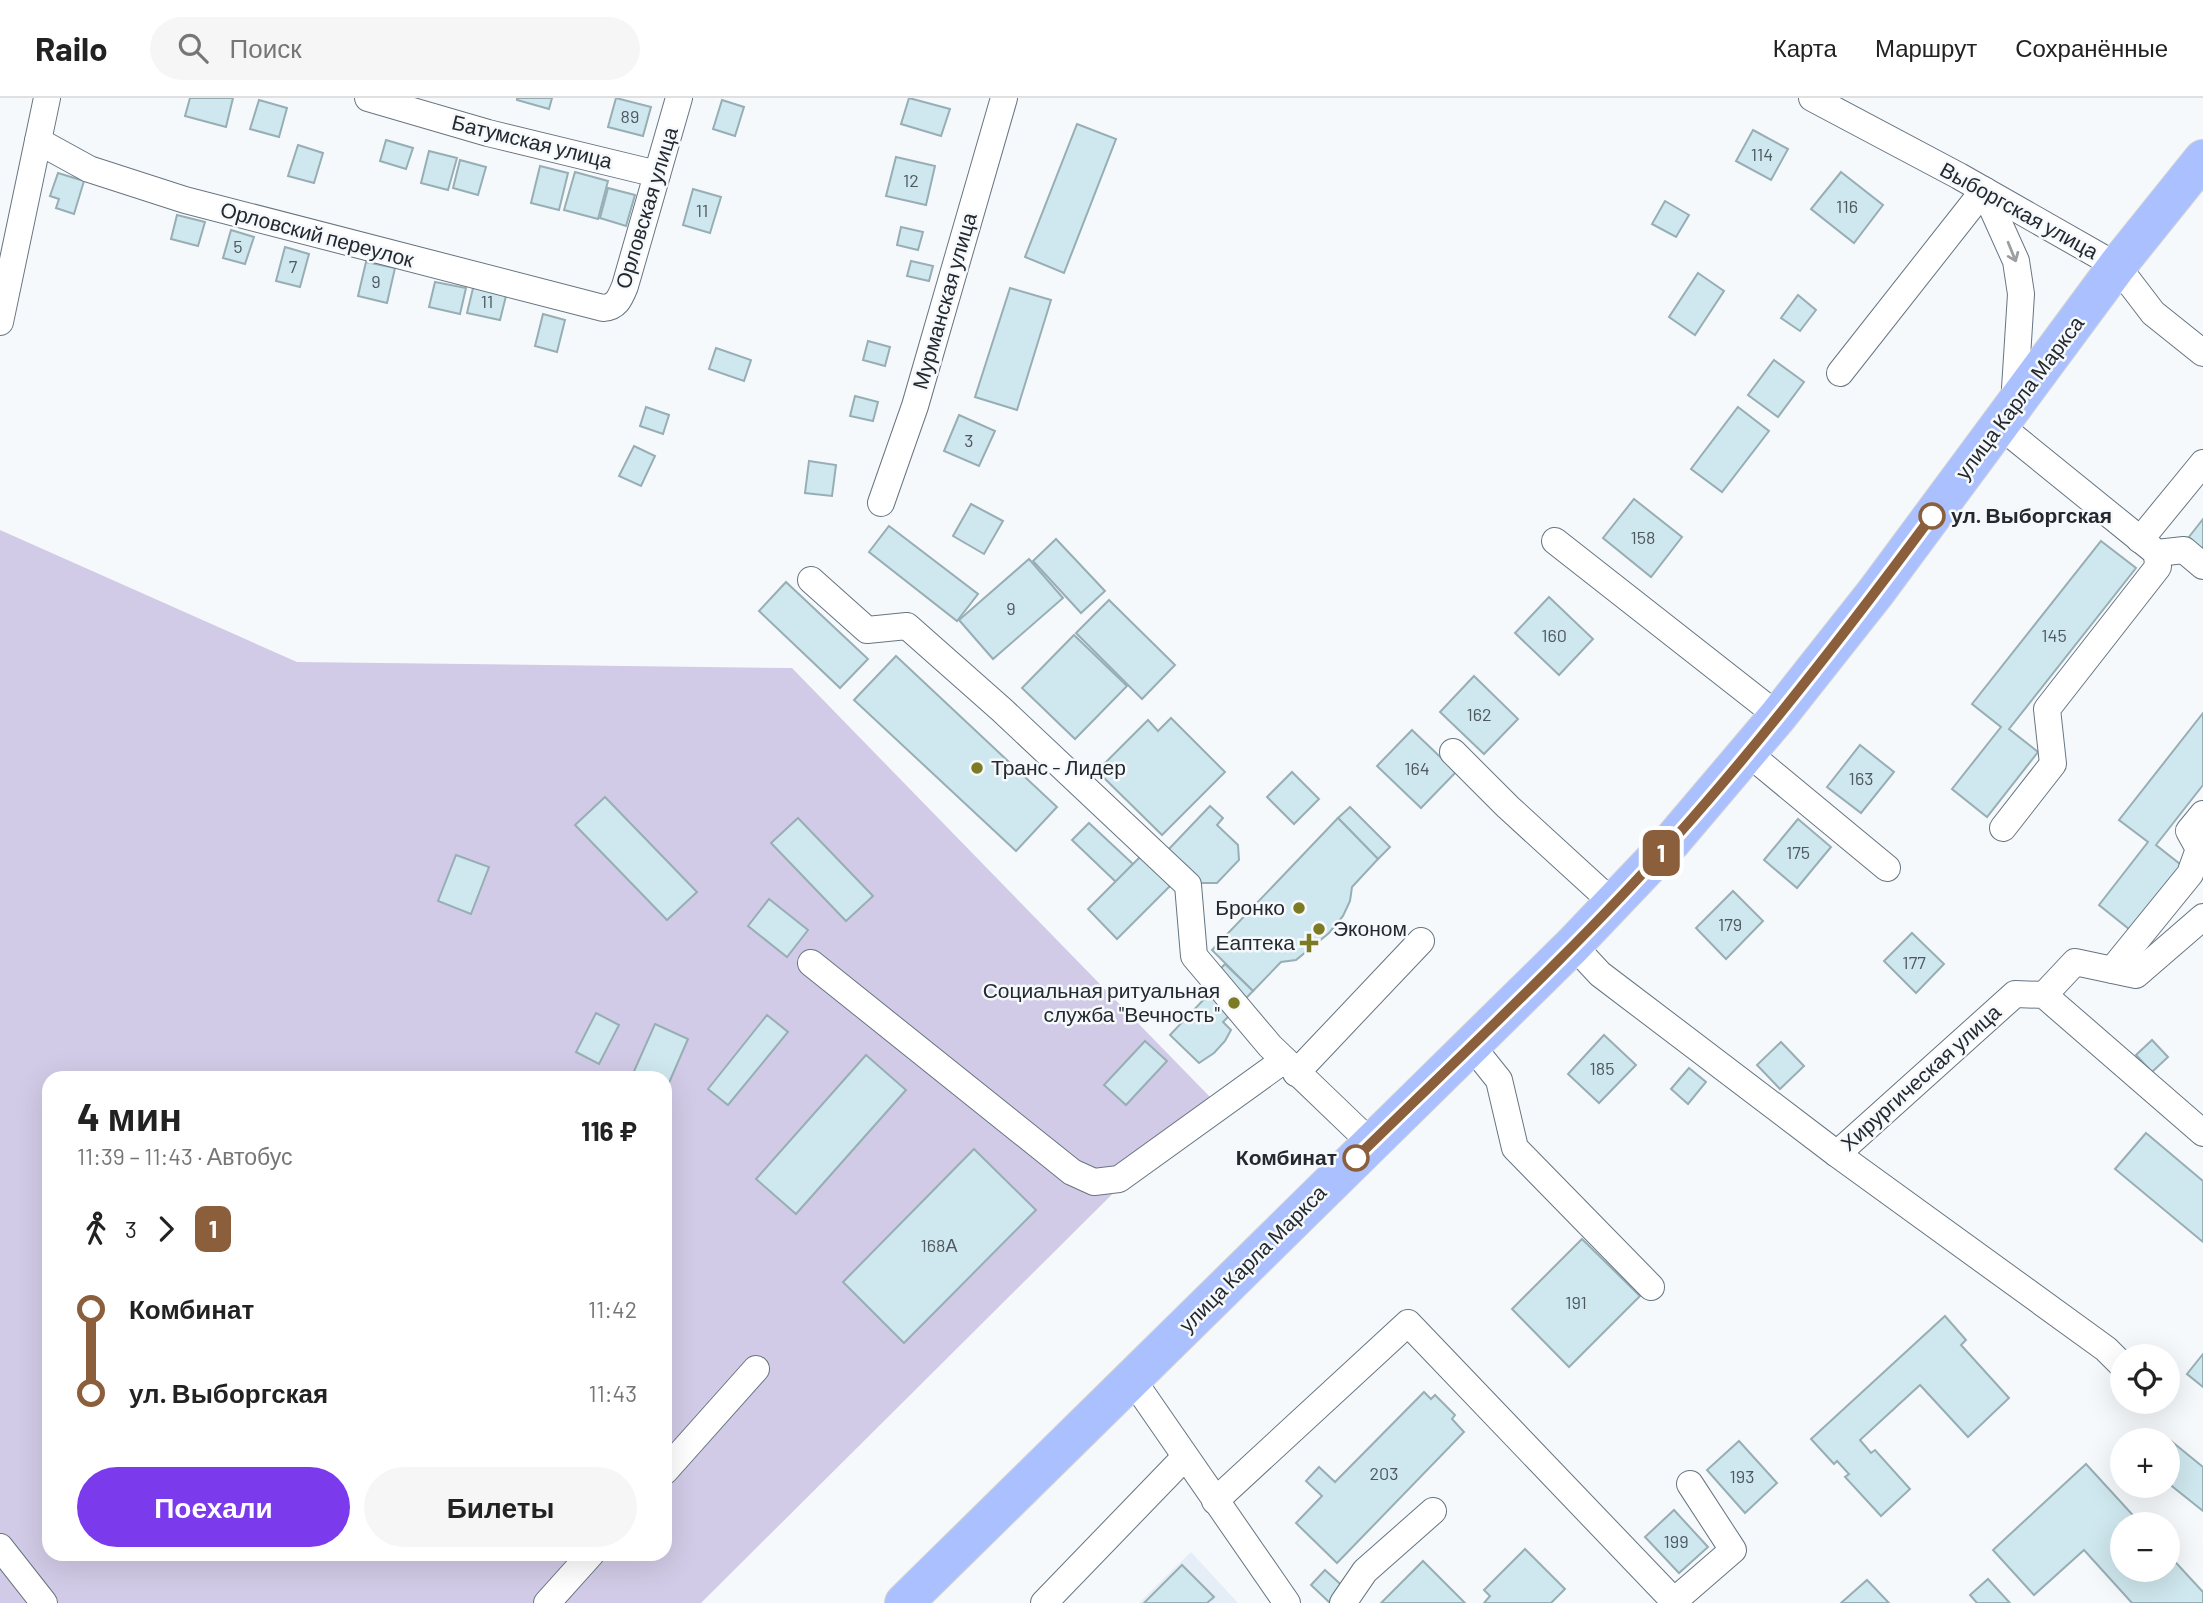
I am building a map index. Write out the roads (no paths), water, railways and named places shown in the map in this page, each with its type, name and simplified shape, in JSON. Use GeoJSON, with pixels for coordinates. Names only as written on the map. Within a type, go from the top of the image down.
{"type":"FeatureCollection","features":[{"type":"Feature","properties":{"kind":"highway","name":"улица Карла Маркса"},"geometry":{"type":"LineString","coordinates":[[904,1603],[1573,945],[1672,841],[1748,753],[1876,592],[2117,266],[2203,159]]}},
{"type":"Feature","properties":{"kind":"street"},"geometry":{"type":"LineString","coordinates":[[0,321],[47,98]]}},
{"type":"Feature","properties":{"kind":"street","name":"Батумская улица"},"geometry":{"type":"LineString","coordinates":[[368,98],[488,133],[657,174]]}},
{"type":"Feature","properties":{"kind":"street","name":"Орловская улица"},"geometry":{"type":"LineString","coordinates":[[603,308],[612,307],[619,300],[625,286],[679,98]]}},
{"type":"Feature","properties":{"kind":"street","name":"Мурманская улица"},"geometry":{"type":"LineString","coordinates":[[881,503],[915,405],[1004,98]]}},
{"type":"Feature","properties":{"kind":"street","name":"Выборгская улица"},"geometry":{"type":"LineString","coordinates":[[1812,98],[1984,190],[2117,266],[2152,313],[2203,353]]}},
{"type":"Feature","properties":{"kind":"street","name":"Орловский переулок"},"geometry":{"type":"LineString","coordinates":[[38,141],[89,169],[185,201],[603,308]]}},
{"type":"Feature","properties":{"kind":"street"},"geometry":{"type":"LineString","coordinates":[[1840,373],[1984,190],[2016,261],[2021,294],[2006,416],[2148,546],[2158,567],[2047,709],[2053,764],[2003,828]]}},
{"type":"Feature","properties":{"kind":"street"},"geometry":{"type":"LineString","coordinates":[[2148,546],[2203,463]]}},
{"type":"Feature","properties":{"kind":"street"},"geometry":{"type":"LineString","coordinates":[[1555,541],[1777,716]]}},
{"type":"Feature","properties":{"kind":"street"},"geometry":{"type":"LineString","coordinates":[[2148,546],[2184,550],[2203,566]]}},
{"type":"Feature","properties":{"kind":"street"},"geometry":{"type":"LineString","coordinates":[[811,580],[867,630],[907,626],[1012,719],[1188,885],[1194,956],[1290,1066],[1371,1143]]}},
{"type":"Feature","properties":{"kind":"street"},"geometry":{"type":"LineString","coordinates":[[1453,752],[1612,903]]}},
{"type":"Feature","properties":{"kind":"street"},"geometry":{"type":"LineString","coordinates":[[1748,753],[1886,868]]}},
{"type":"Feature","properties":{"kind":"street"},"geometry":{"type":"LineString","coordinates":[[2112,970],[2190,874],[2199,849],[2189,831],[2203,814]]}},
{"type":"Feature","properties":{"kind":"street"},"geometry":{"type":"LineString","coordinates":[[2203,917],[2136,975],[2075,962],[2044,995],[2203,1133]]}},
{"type":"Feature","properties":{"kind":"street"},"geometry":{"type":"LineString","coordinates":[[811,963],[1072,1172],[1094,1182],[1119,1179],[1290,1066],[1421,942]]}},
{"type":"Feature","properties":{"kind":"street","name":"Хирургическая улица"},"geometry":{"type":"LineString","coordinates":[[1573,945],[1600,974],[1837,1154],[2015,994],[2044,995]]}},
{"type":"Feature","properties":{"kind":"street"},"geometry":{"type":"LineString","coordinates":[[1471,1045],[1499,1080],[1514,1147],[1651,1287]]}},
{"type":"Feature","properties":{"kind":"street"},"geometry":{"type":"LineString","coordinates":[[1837,1154],[2110,1353]]}},
{"type":"Feature","properties":{"kind":"street"},"geometry":{"type":"LineString","coordinates":[[1215,1501],[1408,1323],[1674,1601],[1732,1550],[1690,1484]]}},
{"type":"Feature","properties":{"kind":"street"},"geometry":{"type":"LineString","coordinates":[[672,1463],[756,1369]]}},
{"type":"Feature","properties":{"kind":"street"},"geometry":{"type":"LineString","coordinates":[[1132,1379],[1287,1603]]}},
{"type":"Feature","properties":{"kind":"street"},"geometry":{"type":"LineString","coordinates":[[1044,1603],[1185,1457]]}},
{"type":"Feature","properties":{"kind":"street"},"geometry":{"type":"LineString","coordinates":[[1343,1603],[1365,1571],[1433,1511]]}},
{"type":"Feature","properties":{"kind":"street"},"geometry":{"type":"LineString","coordinates":[[0,1547],[44,1603]]}},
{"type":"Feature","properties":{"kind":"street"},"geometry":{"type":"LineString","coordinates":[[547,1603],[585,1561]]}},
{"type":"Feature","properties":{"kind":"place","name":"ул. Выборгская"},"geometry":{"type":"Point","coordinates":[1932,516]}},
{"type":"Feature","properties":{"kind":"place","name":"Транс - Лидер"},"geometry":{"type":"Point","coordinates":[977,768]}},
{"type":"Feature","properties":{"kind":"place","name":"Бронко"},"geometry":{"type":"Point","coordinates":[1299,908]}},
{"type":"Feature","properties":{"kind":"place","name":"Эконом"},"geometry":{"type":"Point","coordinates":[1319,929]}},
{"type":"Feature","properties":{"kind":"place","name":"Еаптека"},"geometry":{"type":"Point","coordinates":[1309,943]}},
{"type":"Feature","properties":{"kind":"place","name":"Социальная ритуальная служба \"Вечность\""},"geometry":{"type":"Point","coordinates":[1234,1003]}},
{"type":"Feature","properties":{"kind":"place","name":"Комбинат"},"geometry":{"type":"Point","coordinates":[1356,1158]}}]}
